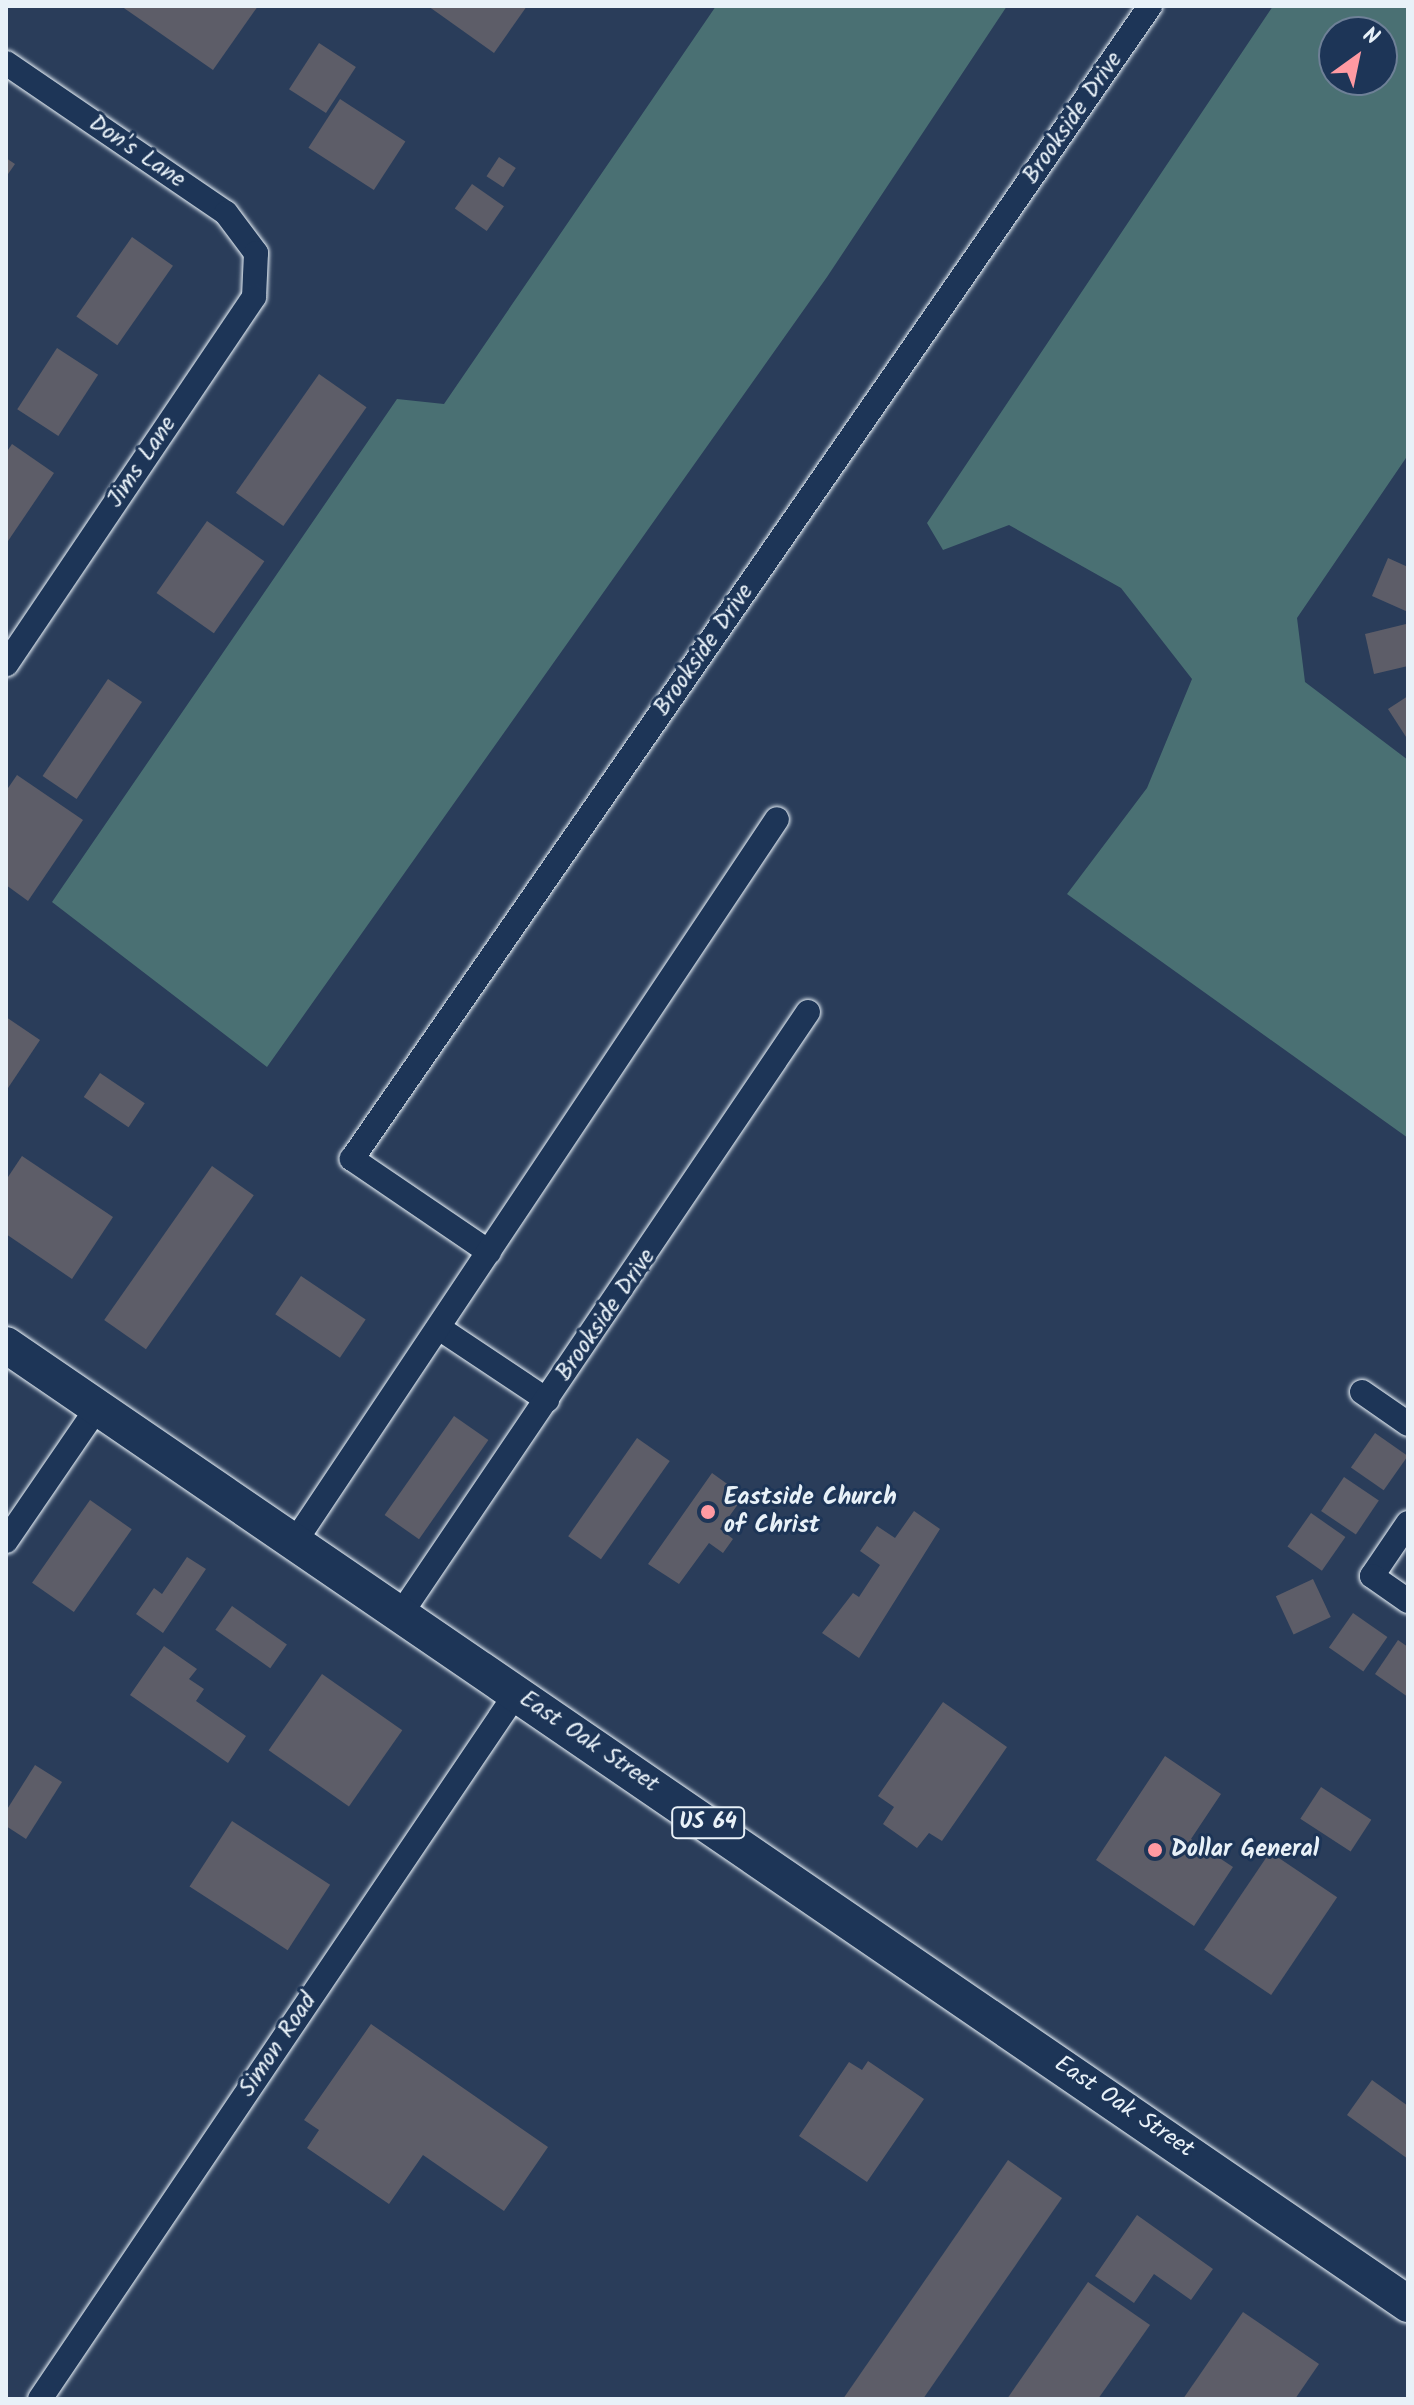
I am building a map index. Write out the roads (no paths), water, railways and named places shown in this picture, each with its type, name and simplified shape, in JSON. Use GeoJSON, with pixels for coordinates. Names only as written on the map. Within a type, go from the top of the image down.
{"type":"FeatureCollection","features":[{"type":"Feature","properties":{"kind":"highway","name":"East Oak Street"},"geometry":{"type":"LineString","coordinates":[[6,1345],[1408,2304]]}},
{"type":"Feature","properties":{"kind":"street","name":"Brookside Drive"},"geometry":{"type":"LineString","coordinates":[[489,1252],[352,1159],[1150,6]]}},
{"type":"Feature","properties":{"kind":"street","name":"Don's Lane"},"geometry":{"type":"LineString","coordinates":[[6,63],[226,213],[256,253]]}},
{"type":"Feature","properties":{"kind":"street","name":"Jims Lane"},"geometry":{"type":"LineString","coordinates":[[6,664],[254,297],[256,253]]}},
{"type":"Feature","properties":{"kind":"street"},"geometry":{"type":"LineString","coordinates":[[294,1543],[777,819]]}},
{"type":"Feature","properties":{"kind":"street","name":"Brookside Drive"},"geometry":{"type":"LineString","coordinates":[[400,1615],[808,1012]]}},
{"type":"Feature","properties":{"kind":"street"},"geometry":{"type":"LineString","coordinates":[[439,1328],[547,1400]]}},
{"type":"Feature","properties":{"kind":"street"},"geometry":{"type":"LineString","coordinates":[[1362,1392],[1408,1424]]}},
{"type":"Feature","properties":{"kind":"street"},"geometry":{"type":"LineString","coordinates":[[6,1541],[97,1408]]}},
{"type":"Feature","properties":{"kind":"street"},"geometry":{"type":"LineString","coordinates":[[1408,1523],[1372,1576],[1408,1601]]}},
{"type":"Feature","properties":{"kind":"street","name":"Simon Road"},"geometry":{"type":"LineString","coordinates":[[40,2399],[517,1692]]}},
{"type":"Feature","properties":{"kind":"place","name":"Eastside Church of Christ"},"geometry":{"type":"Point","coordinates":[708,1512]}},
{"type":"Feature","properties":{"kind":"place","name":"Dollar General"},"geometry":{"type":"Point","coordinates":[1155,1850]}}]}
